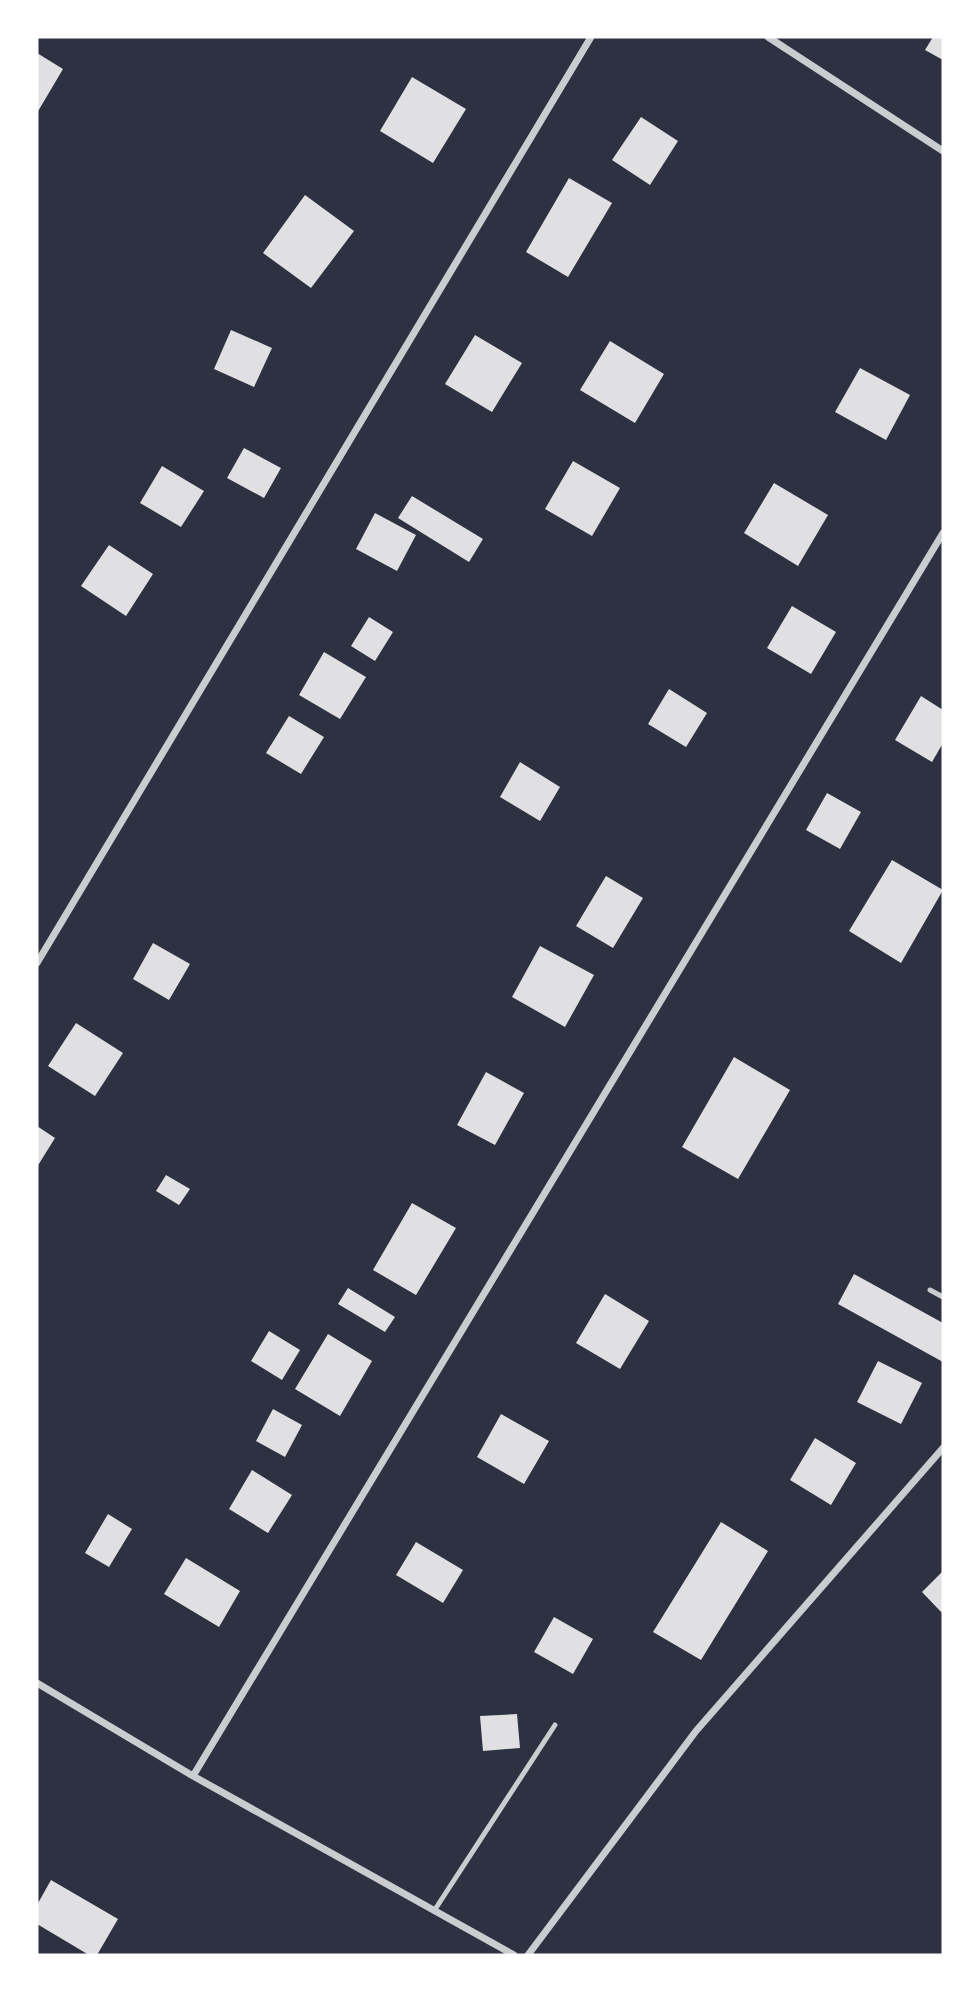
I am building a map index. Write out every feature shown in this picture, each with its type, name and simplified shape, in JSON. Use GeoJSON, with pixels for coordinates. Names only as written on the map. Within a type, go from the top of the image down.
{"type":"FeatureCollection","features":[{"type":"Feature","properties":{"kind":"street"},"geometry":{"type":"LineString","coordinates":[[37,963],[591,37]]}},
{"type":"Feature","properties":{"kind":"street"},"geometry":{"type":"LineString","coordinates":[[768,37],[943,151]]}},
{"type":"Feature","properties":{"kind":"street"},"geometry":{"type":"LineString","coordinates":[[193,1776],[943,533]]}},
{"type":"Feature","properties":{"kind":"street"},"geometry":{"type":"LineString","coordinates":[[528,1955],[696,1731],[943,1448]]}},
{"type":"Feature","properties":{"kind":"street"},"geometry":{"type":"LineString","coordinates":[[37,1683],[193,1776],[514,1955]]}},
{"type":"Feature","properties":{"kind":"lane"},"geometry":{"type":"LineString","coordinates":[[930,1290],[943,1297]]}},
{"type":"Feature","properties":{"kind":"lane"},"geometry":{"type":"LineString","coordinates":[[433,1911],[555,1725]]}},
{"type":"Feature","properties":{"kind":"building"},"geometry":{"type":"Polygon","coordinates":[[[933,37],[943,37],[943,60],[925,50],[933,37]]]}},
{"type":"Feature","properties":{"kind":"building"},"geometry":{"type":"Polygon","coordinates":[[[37,53],[63,69],[37,113],[37,53]]]}},
{"type":"Feature","properties":{"kind":"building"},"geometry":{"type":"Polygon","coordinates":[[[412,77],[466,109],[433,163],[380,131],[412,77]]]}},
{"type":"Feature","properties":{"kind":"building"},"geometry":{"type":"Polygon","coordinates":[[[641,117],[678,141],[650,185],[612,160],[641,117]]]}},
{"type":"Feature","properties":{"kind":"building"},"geometry":{"type":"Polygon","coordinates":[[[569,178],[612,203],[568,277],[526,252],[569,178]]]}},
{"type":"Feature","properties":{"kind":"building"},"geometry":{"type":"Polygon","coordinates":[[[305,195],[354,231],[311,288],[263,253],[305,195]]]}},
{"type":"Feature","properties":{"kind":"building"},"geometry":{"type":"Polygon","coordinates":[[[231,330],[272,348],[254,387],[214,369],[231,330]]]}},
{"type":"Feature","properties":{"kind":"building"},"geometry":{"type":"Polygon","coordinates":[[[475,335],[522,363],[492,412],[445,384],[475,335]]]}},
{"type":"Feature","properties":{"kind":"building"},"geometry":{"type":"Polygon","coordinates":[[[610,341],[664,374],[635,423],[580,390],[610,341]]]}},
{"type":"Feature","properties":{"kind":"building"},"geometry":{"type":"Polygon","coordinates":[[[860,368],[910,395],[886,440],[835,412],[860,368]]]}},
{"type":"Feature","properties":{"kind":"building"},"geometry":{"type":"Polygon","coordinates":[[[244,448],[281,468],[264,498],[227,478],[244,448]]]}},
{"type":"Feature","properties":{"kind":"building"},"geometry":{"type":"Polygon","coordinates":[[[573,461],[620,488],[592,536],[545,509],[573,461]]]}},
{"type":"Feature","properties":{"kind":"building"},"geometry":{"type":"Polygon","coordinates":[[[162,466],[204,491],[181,527],[140,503],[162,466]]]}},
{"type":"Feature","properties":{"kind":"building"},"geometry":{"type":"Polygon","coordinates":[[[774,483],[828,515],[798,566],[744,533],[774,483]]]}},
{"type":"Feature","properties":{"kind":"building"},"geometry":{"type":"Polygon","coordinates":[[[412,496],[483,539],[469,562],[398,518],[412,496]]]}},
{"type":"Feature","properties":{"kind":"building"},"geometry":{"type":"Polygon","coordinates":[[[375,513],[416,535],[397,571],[356,549],[375,513]]]}},
{"type":"Feature","properties":{"kind":"building"},"geometry":{"type":"Polygon","coordinates":[[[109,545],[153,574],[126,616],[81,586],[109,545]]]}},
{"type":"Feature","properties":{"kind":"building"},"geometry":{"type":"Polygon","coordinates":[[[792,606],[836,632],[811,674],[767,648],[792,606]]]}},
{"type":"Feature","properties":{"kind":"building"},"geometry":{"type":"Polygon","coordinates":[[[369,617],[393,632],[375,661],[351,646],[369,617]]]}},
{"type":"Feature","properties":{"kind":"building"},"geometry":{"type":"Polygon","coordinates":[[[324,652],[366,677],[340,719],[299,695],[324,652]]]}},
{"type":"Feature","properties":{"kind":"building"},"geometry":{"type":"Polygon","coordinates":[[[669,689],[707,713],[686,747],[648,724],[669,689]]]}},
{"type":"Feature","properties":{"kind":"building"},"geometry":{"type":"Polygon","coordinates":[[[921,696],[943,710],[943,743],[932,762],[895,740],[921,696]]]}},
{"type":"Feature","properties":{"kind":"building"},"geometry":{"type":"Polygon","coordinates":[[[289,716],[324,737],[301,774],[266,753],[289,716]]]}},
{"type":"Feature","properties":{"kind":"building"},"geometry":{"type":"Polygon","coordinates":[[[520,762],[560,787],[540,821],[500,797],[520,762]]]}},
{"type":"Feature","properties":{"kind":"building"},"geometry":{"type":"Polygon","coordinates":[[[827,793],[861,812],[840,849],[806,830],[827,793]]]}},
{"type":"Feature","properties":{"kind":"building"},"geometry":{"type":"Polygon","coordinates":[[[892,860],[943,890],[901,963],[849,931],[892,860]]]}},
{"type":"Feature","properties":{"kind":"building"},"geometry":{"type":"Polygon","coordinates":[[[606,876],[643,898],[613,948],[576,926],[606,876]]]}},
{"type":"Feature","properties":{"kind":"building"},"geometry":{"type":"Polygon","coordinates":[[[153,943],[190,964],[169,1000],[133,979],[153,943]]]}},
{"type":"Feature","properties":{"kind":"building"},"geometry":{"type":"Polygon","coordinates":[[[540,946],[594,975],[565,1027],[512,997],[540,946]]]}},
{"type":"Feature","properties":{"kind":"building"},"geometry":{"type":"Polygon","coordinates":[[[76,1023],[123,1053],[95,1096],[48,1066],[76,1023]]]}},
{"type":"Feature","properties":{"kind":"building"},"geometry":{"type":"Polygon","coordinates":[[[734,1057],[790,1090],[738,1179],[682,1147],[734,1057]]]}},
{"type":"Feature","properties":{"kind":"building"},"geometry":{"type":"Polygon","coordinates":[[[486,1072],[524,1093],[495,1145],[457,1125],[486,1072]]]}},
{"type":"Feature","properties":{"kind":"building"},"geometry":{"type":"Polygon","coordinates":[[[37,1126],[55,1138],[37,1167],[37,1126]]]}},
{"type":"Feature","properties":{"kind":"building"},"geometry":{"type":"Polygon","coordinates":[[[166,1175],[190,1189],[179,1205],[156,1191],[166,1175]]]}},
{"type":"Feature","properties":{"kind":"building"},"geometry":{"type":"Polygon","coordinates":[[[412,1203],[456,1228],[416,1295],[373,1270],[412,1203]]]}},
{"type":"Feature","properties":{"kind":"building"},"geometry":{"type":"Polygon","coordinates":[[[854,1274],[943,1323],[943,1362],[838,1304],[854,1274]]]}},
{"type":"Feature","properties":{"kind":"building"},"geometry":{"type":"Polygon","coordinates":[[[348,1288],[395,1317],[385,1332],[338,1304],[348,1288]]]}},
{"type":"Feature","properties":{"kind":"building"},"geometry":{"type":"Polygon","coordinates":[[[605,1294],[649,1321],[620,1369],[576,1343],[605,1294]]]}},
{"type":"Feature","properties":{"kind":"building"},"geometry":{"type":"Polygon","coordinates":[[[269,1331],[300,1350],[282,1380],[251,1361],[269,1331]]]}},
{"type":"Feature","properties":{"kind":"building"},"geometry":{"type":"Polygon","coordinates":[[[328,1334],[372,1361],[340,1416],[295,1389],[328,1334]]]}},
{"type":"Feature","properties":{"kind":"building"},"geometry":{"type":"Polygon","coordinates":[[[878,1361],[922,1383],[901,1424],[857,1402],[878,1361]]]}},
{"type":"Feature","properties":{"kind":"building"},"geometry":{"type":"Polygon","coordinates":[[[273,1409],[302,1425],[285,1457],[256,1441],[273,1409]]]}},
{"type":"Feature","properties":{"kind":"building"},"geometry":{"type":"Polygon","coordinates":[[[501,1414],[549,1441],[524,1484],[477,1457],[501,1414]]]}},
{"type":"Feature","properties":{"kind":"building"},"geometry":{"type":"Polygon","coordinates":[[[815,1438],[856,1463],[831,1505],[790,1480],[815,1438]]]}},
{"type":"Feature","properties":{"kind":"building"},"geometry":{"type":"Polygon","coordinates":[[[252,1470],[292,1495],[268,1533],[229,1509],[252,1470]]]}},
{"type":"Feature","properties":{"kind":"building"},"geometry":{"type":"Polygon","coordinates":[[[108,1514],[132,1529],[109,1567],[85,1553],[108,1514]]]}},
{"type":"Feature","properties":{"kind":"building"},"geometry":{"type":"Polygon","coordinates":[[[721,1522],[768,1551],[701,1660],[653,1632],[721,1522]]]}},
{"type":"Feature","properties":{"kind":"building"},"geometry":{"type":"Polygon","coordinates":[[[416,1542],[463,1570],[443,1603],[396,1575],[416,1542]]]}},
{"type":"Feature","properties":{"kind":"building"},"geometry":{"type":"Polygon","coordinates":[[[186,1558],[240,1591],[219,1627],[164,1594],[186,1558]]]}},
{"type":"Feature","properties":{"kind":"building"},"geometry":{"type":"Polygon","coordinates":[[[943,1571],[943,1614],[922,1592],[943,1571]]]}},
{"type":"Feature","properties":{"kind":"building"},"geometry":{"type":"Polygon","coordinates":[[[554,1617],[593,1639],[573,1674],[534,1652],[554,1617]]]}},
{"type":"Feature","properties":{"kind":"building"},"geometry":{"type":"Polygon","coordinates":[[[517,1714],[520,1748],[483,1751],[480,1716],[517,1714]]]}},
{"type":"Feature","properties":{"kind":"building"},"geometry":{"type":"Polygon","coordinates":[[[51,1880],[118,1919],[97,1955],[89,1955],[37,1924],[37,1905],[51,1880]]]}}]}
